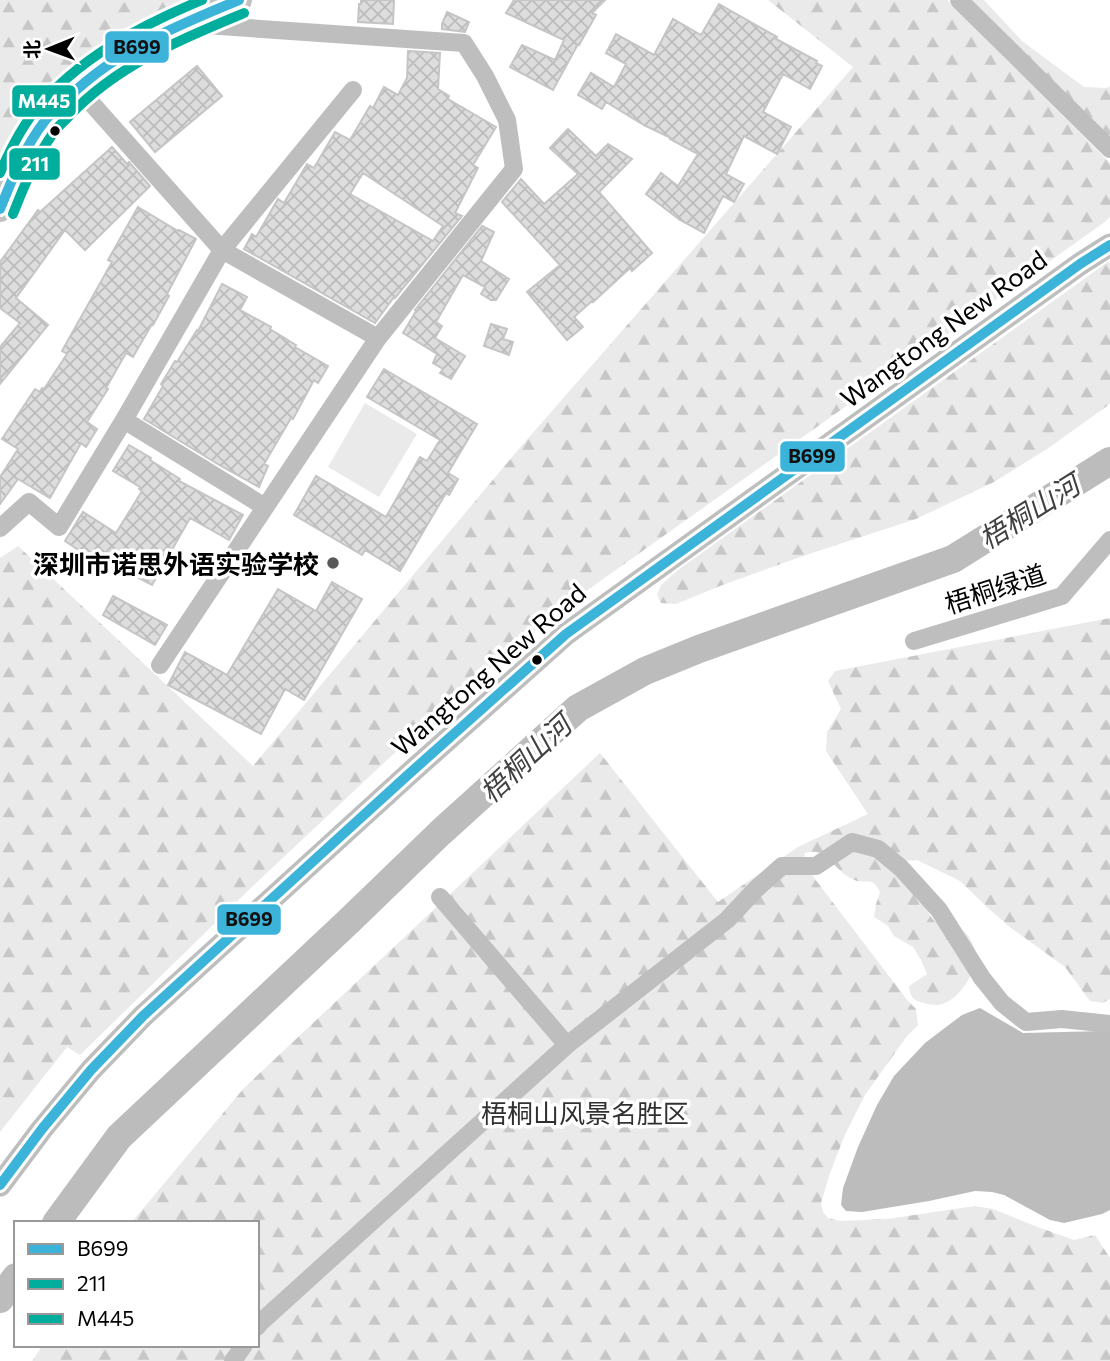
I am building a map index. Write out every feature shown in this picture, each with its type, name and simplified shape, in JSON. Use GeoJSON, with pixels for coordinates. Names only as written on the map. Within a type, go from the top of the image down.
{"type":"FeatureCollection","features":[{"type":"Feature","properties":{"kind":"main road"},"geometry":{"type":"LineString","coordinates":[[0,209],[12,177],[45,121],[77,88],[120,55],[182,23],[239,0]]}},
{"type":"Feature","properties":{"kind":"street"},"geometry":{"type":"LineString","coordinates":[[959,0],[1110,149]]}},
{"type":"Feature","properties":{"kind":"street"},"geometry":{"type":"LineString","coordinates":[[160,665],[378,338],[514,169],[507,120],[485,76],[464,43],[182,23]]}},
{"type":"Feature","properties":{"kind":"street"},"geometry":{"type":"LineString","coordinates":[[77,88],[222,250],[378,338]]}},
{"type":"Feature","properties":{"kind":"street"},"geometry":{"type":"LineString","coordinates":[[0,528],[29,502],[59,527],[222,250],[353,90]]}},
{"type":"Feature","properties":{"kind":"street","name":"Wangtong New Road"},"geometry":{"type":"LineString","coordinates":[[0,1185],[91,1070],[143,1016],[565,634],[1110,245]]}},
{"type":"Feature","properties":{"kind":"street"},"geometry":{"type":"LineString","coordinates":[[124,420],[265,507]]}},
{"type":"Feature","properties":{"kind":"street","name":"梧桐绿道"},"geometry":{"type":"LineString","coordinates":[[915,641],[1062,596],[1110,540]]}},
{"type":"Feature","properties":{"kind":"street"},"geometry":{"type":"LineString","coordinates":[[259,1325],[567,1045],[727,920],[782,866],[816,866],[852,842],[878,849],[901,868],[939,910],[982,978],[1002,1003],[1026,1022],[1062,1019],[1110,1024]]}},
{"type":"Feature","properties":{"kind":"street"},"geometry":{"type":"LineString","coordinates":[[440,897],[567,1045]]}},
{"type":"Feature","properties":{"kind":"green space"},"geometry":{"type":"Polygon","coordinates":[[[0,0],[189,0],[108,41],[53,84],[23,114],[0,160],[0,0]]]}},
{"type":"Feature","properties":{"kind":"green space"},"geometry":{"type":"Polygon","coordinates":[[[768,0],[947,0],[1110,163],[1110,217],[561,609],[436,714],[255,884],[80,1055],[67,1047],[0,1132],[0,558],[18,546],[253,766],[523,444],[853,67],[768,0]]]}},
{"type":"Feature","properties":{"kind":"green space"},"geometry":{"type":"Polygon","coordinates":[[[963,0],[984,0],[1022,41],[1084,87],[1110,86],[1110,144],[963,0]]]}},
{"type":"Feature","properties":{"kind":"green space"},"geometry":{"type":"Polygon","coordinates":[[[1109,261],[1110,404],[1047,449],[994,482],[916,519],[803,556],[676,604],[661,603],[657,595],[661,585],[678,570],[1109,261]]]}},
{"type":"Feature","properties":{"kind":"green space"},"geometry":{"type":"Polygon","coordinates":[[[365,403],[417,434],[379,497],[328,467],[365,403]]]}},
{"type":"Feature","properties":{"kind":"green space","name":"梧桐山风景名胜区"},"geometry":{"type":"Polygon","coordinates":[[[1110,618],[1110,999],[1103,1003],[1090,1001],[1065,967],[1011,928],[960,881],[917,860],[902,861],[927,901],[929,914],[935,922],[955,925],[965,933],[973,944],[975,959],[970,977],[952,999],[937,1005],[915,1000],[909,986],[927,974],[913,947],[894,936],[888,926],[874,917],[880,892],[874,883],[857,881],[846,876],[819,853],[805,853],[804,859],[815,879],[916,1009],[918,1025],[907,1036],[865,1095],[844,1137],[829,1176],[821,1203],[823,1212],[828,1218],[840,1221],[887,1219],[975,1206],[993,1209],[1074,1240],[1095,1235],[1110,1258],[1110,1361],[32,1361],[42,1347],[259,1347],[259,1221],[133,1221],[244,1088],[600,753],[718,902],[798,847],[868,814],[826,751],[827,732],[841,709],[828,681],[835,671],[1110,618]]]}},
{"type":"Feature","properties":{"kind":"shaded area"},"geometry":{"type":"Polygon","coordinates":[[[980,1008],[1023,1033],[1110,1032],[1110,1210],[1064,1223],[1050,1220],[1004,1195],[975,1191],[862,1212],[846,1211],[841,1205],[843,1188],[877,1105],[894,1076],[925,1043],[962,1015],[980,1008]]]}},
{"type":"Feature","properties":{"kind":"building"},"geometry":{"type":"Polygon","coordinates":[[[361,0],[394,0],[393,24],[358,22],[361,0]]]}},
{"type":"Feature","properties":{"kind":"building"},"geometry":{"type":"Polygon","coordinates":[[[514,0],[605,0],[592,13],[596,15],[553,90],[510,67],[522,45],[555,60],[564,40],[506,13],[514,0]]]}},
{"type":"Feature","properties":{"kind":"building"},"geometry":{"type":"Polygon","coordinates":[[[719,4],[822,66],[810,89],[783,74],[763,112],[791,127],[777,154],[744,136],[726,174],[744,184],[734,202],[723,196],[704,233],[680,220],[646,194],[661,173],[678,186],[698,154],[606,102],[602,109],[578,95],[591,73],[614,87],[626,64],[606,53],[616,34],[654,55],[673,19],[701,35],[719,4]]]}},
{"type":"Feature","properties":{"kind":"building"},"geometry":{"type":"Polygon","coordinates":[[[447,12],[469,22],[465,32],[442,29],[447,12]]]}},
{"type":"Feature","properties":{"kind":"building"},"geometry":{"type":"Polygon","coordinates":[[[408,51],[440,53],[438,89],[449,96],[448,99],[496,127],[473,165],[478,168],[455,213],[462,216],[375,323],[244,249],[252,234],[256,237],[278,199],[284,203],[307,164],[314,168],[335,132],[350,140],[384,87],[398,95],[407,78],[408,51]],[[363,173],[350,194],[433,241],[443,226],[363,173]]]}},
{"type":"Feature","properties":{"kind":"building"},"geometry":{"type":"Polygon","coordinates":[[[197,66],[222,96],[155,152],[130,122],[197,66]]]}},
{"type":"Feature","properties":{"kind":"building"},"geometry":{"type":"Polygon","coordinates":[[[568,129],[596,156],[608,144],[632,159],[599,192],[652,253],[632,271],[630,268],[574,317],[583,327],[567,340],[527,292],[560,265],[502,202],[521,179],[544,204],[578,174],[550,148],[568,129]]]}},
{"type":"Feature","properties":{"kind":"building"},"geometry":{"type":"Polygon","coordinates":[[[112,147],[150,186],[85,250],[65,230],[16,298],[48,325],[0,384],[0,347],[20,323],[0,308],[0,262],[38,210],[40,212],[112,147]]]}},
{"type":"Feature","properties":{"kind":"building"},"geometry":{"type":"Polygon","coordinates":[[[138,207],[196,239],[153,325],[133,357],[126,353],[87,422],[97,429],[86,447],[81,443],[50,498],[18,479],[0,504],[0,477],[18,449],[2,439],[35,389],[40,392],[44,389],[67,354],[62,351],[112,262],[108,260],[138,207]]]}},
{"type":"Feature","properties":{"kind":"building"},"geometry":{"type":"Polygon","coordinates":[[[482,226],[494,232],[481,261],[509,279],[496,300],[491,300],[481,294],[485,287],[463,275],[436,322],[442,326],[435,338],[465,356],[451,379],[440,373],[443,369],[433,363],[437,354],[403,333],[415,310],[482,226]]]}},
{"type":"Feature","properties":{"kind":"building"},"geometry":{"type":"Polygon","coordinates":[[[222,284],[247,297],[240,310],[271,327],[270,329],[296,345],[295,347],[328,366],[318,383],[314,380],[264,464],[268,466],[259,487],[144,419],[163,386],[161,384],[198,331],[222,284]]]}},
{"type":"Feature","properties":{"kind":"building"},"geometry":{"type":"Polygon","coordinates":[[[491,324],[507,329],[503,339],[513,342],[509,355],[484,346],[491,324]]]}},
{"type":"Feature","properties":{"kind":"building"},"geometry":{"type":"Polygon","coordinates":[[[384,369],[477,424],[448,473],[458,479],[449,495],[446,493],[400,571],[365,550],[362,555],[294,515],[316,476],[386,517],[420,457],[427,461],[440,440],[367,397],[384,369]]]}},
{"type":"Feature","properties":{"kind":"building"},"geometry":{"type":"Polygon","coordinates":[[[129,445],[151,458],[150,460],[180,479],[179,481],[243,515],[229,540],[190,518],[152,585],[122,569],[120,572],[94,555],[92,559],[65,541],[83,512],[116,533],[142,491],[140,487],[113,471],[129,445]]]}},
{"type":"Feature","properties":{"kind":"building"},"geometry":{"type":"Polygon","coordinates":[[[332,582],[362,599],[304,700],[285,689],[261,734],[168,685],[185,652],[227,675],[278,589],[316,611],[332,582]]]}},
{"type":"Feature","properties":{"kind":"building"},"geometry":{"type":"Polygon","coordinates":[[[113,596],[167,625],[155,645],[103,615],[113,596]]]}},
{"type":"Feature","properties":{"kind":"waterway","name":"梧桐山河"},"geometry":{"type":"LineString","coordinates":[[57,1221],[119,1137],[440,833],[578,708],[645,671],[699,649],[953,559],[1110,461]]}},
{"type":"Feature","properties":{"kind":"waterway","name":"梧桐山河"},"geometry":{"type":"LineString","coordinates":[[0,1299],[14,1280]]}},
{"type":"Feature","properties":{"kind":"transit line","name":"M445"},"geometry":{"type":"LineString","coordinates":[[0,173],[29,119],[70,75],[133,33],[202,0]]}},
{"type":"Feature","properties":{"kind":"transit line","name":"B699"},"geometry":{"type":"LineString","coordinates":[[0,209],[30,142],[47,118],[78,88],[120,57],[143,44],[239,0]]}},
{"type":"Feature","properties":{"kind":"transit line","name":"211"},"geometry":{"type":"LineString","coordinates":[[13,214],[31,172],[57,128],[88,98],[151,55],[244,13]]}},
{"type":"Feature","properties":{"kind":"transit line","name":"B699"},"geometry":{"type":"LineString","coordinates":[[0,1185],[91,1070],[143,1016],[566,634],[1110,245]]}},
{"type":"Feature","properties":{"kind":"place","name":"深圳市诺思外语实验学校"},"geometry":{"type":"Point","coordinates":[333,563]}}]}
